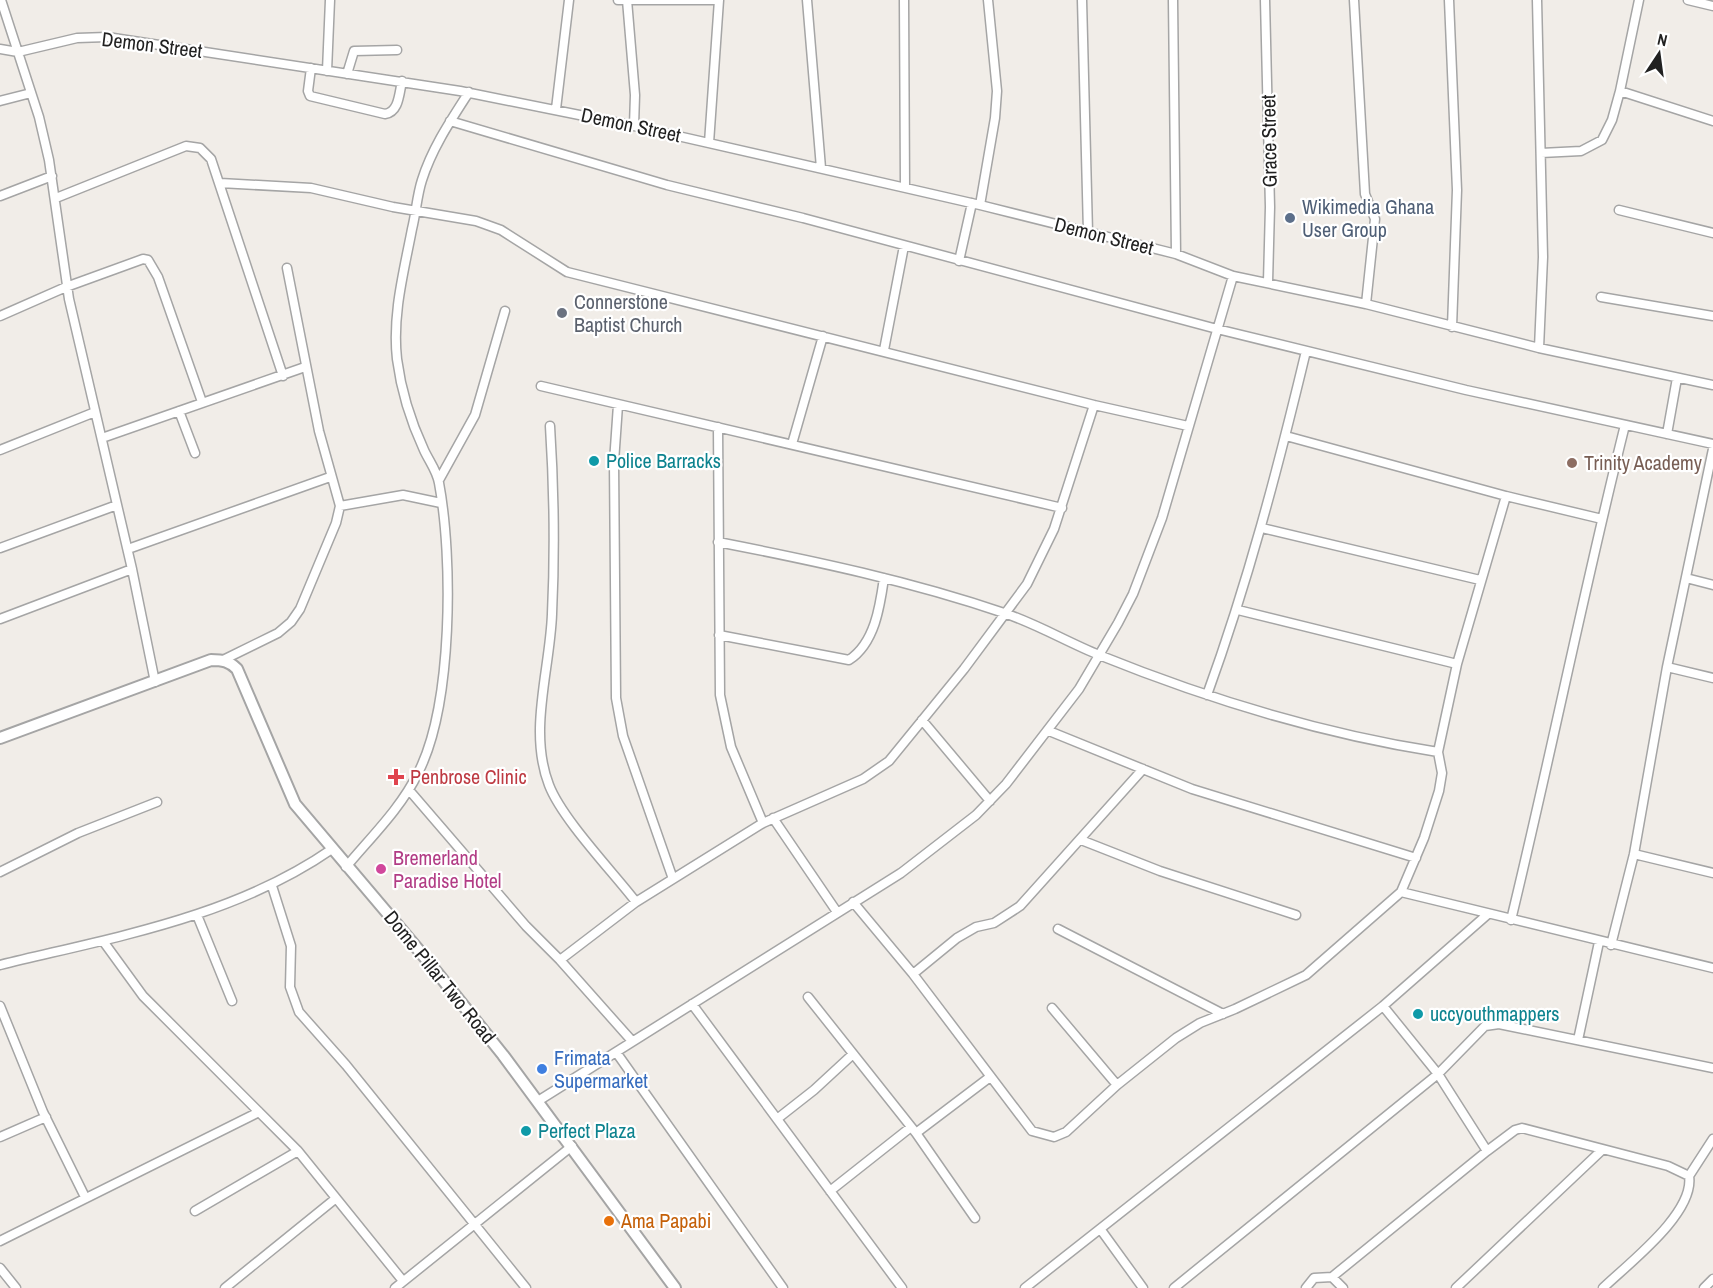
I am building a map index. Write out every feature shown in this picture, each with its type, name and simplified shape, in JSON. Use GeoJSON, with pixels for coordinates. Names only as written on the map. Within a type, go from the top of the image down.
{"type":"FeatureCollection","features":[{"type":"Feature","properties":{"kind":"street"},"geometry":{"type":"LineString","coordinates":[[1,0],[31,93],[52,176],[66,287],[128,549],[155,682]]}},
{"type":"Feature","properties":{"kind":"street"},"geometry":{"type":"LineString","coordinates":[[327,71],[330,0]]}},
{"type":"Feature","properties":{"kind":"street"},"geometry":{"type":"LineString","coordinates":[[556,109],[569,0]]}},
{"type":"Feature","properties":{"kind":"street"},"geometry":{"type":"LineString","coordinates":[[618,0],[718,0],[709,143]]}},
{"type":"Feature","properties":{"kind":"street"},"geometry":{"type":"LineString","coordinates":[[627,0],[635,95],[634,126]]}},
{"type":"Feature","properties":{"kind":"street"},"geometry":{"type":"LineString","coordinates":[[807,0],[821,168]]}},
{"type":"Feature","properties":{"kind":"street"},"geometry":{"type":"LineString","coordinates":[[904,0],[905,187]]}},
{"type":"Feature","properties":{"kind":"street"},"geometry":{"type":"LineString","coordinates":[[959,261],[976,204],[995,118],[997,91],[988,0]]}},
{"type":"Feature","properties":{"kind":"street"},"geometry":{"type":"LineString","coordinates":[[1082,0],[1088,232]]}},
{"type":"Feature","properties":{"kind":"street"},"geometry":{"type":"LineString","coordinates":[[1173,0],[1176,254]]}},
{"type":"Feature","properties":{"kind":"street","name":"Grace Street"},"geometry":{"type":"LineString","coordinates":[[1265,0],[1270,207],[1268,282]]}},
{"type":"Feature","properties":{"kind":"street"},"geometry":{"type":"LineString","coordinates":[[1354,0],[1365,194],[1375,219],[1366,304]]}},
{"type":"Feature","properties":{"kind":"street"},"geometry":{"type":"LineString","coordinates":[[1449,0],[1457,190],[1452,327]]}},
{"type":"Feature","properties":{"kind":"street"},"geometry":{"type":"LineString","coordinates":[[1537,0],[1543,257],[1539,348]]}},
{"type":"Feature","properties":{"kind":"street"},"geometry":{"type":"LineString","coordinates":[[1541,153],[1581,151],[1602,140],[1612,120],[1620,92],[1639,0]]}},
{"type":"Feature","properties":{"kind":"street"},"geometry":{"type":"LineString","coordinates":[[1688,0],[1713,6]]}},
{"type":"Feature","properties":{"kind":"street","name":"Demon Street"},"geometry":{"type":"LineString","coordinates":[[18,52],[77,38],[107,37],[402,81],[556,109],[976,204],[1176,254],[1233,276],[1366,304],[1539,348],[1713,385]]}},
{"type":"Feature","properties":{"kind":"street"},"geometry":{"type":"LineString","coordinates":[[0,49],[18,52]]}},
{"type":"Feature","properties":{"kind":"street"},"geometry":{"type":"LineString","coordinates":[[347,74],[354,51],[397,50]]}},
{"type":"Feature","properties":{"kind":"street"},"geometry":{"type":"LineString","coordinates":[[311,68],[310,96],[385,114],[391,113],[396,108],[402,81]]}},
{"type":"Feature","properties":{"kind":"street"},"geometry":{"type":"LineString","coordinates":[[346,867],[409,790],[427,752],[439,706],[445,661],[446,592],[439,480],[414,426],[404,391],[397,357],[398,308],[422,180],[450,121],[469,92]]}},
{"type":"Feature","properties":{"kind":"street"},"geometry":{"type":"LineString","coordinates":[[1620,92],[1713,121]]}},
{"type":"Feature","properties":{"kind":"street"},"geometry":{"type":"LineString","coordinates":[[0,101],[31,93]]}},
{"type":"Feature","properties":{"kind":"street"},"geometry":{"type":"LineString","coordinates":[[450,121],[667,186],[803,218],[1217,329],[1713,444]]}},
{"type":"Feature","properties":{"kind":"street"},"geometry":{"type":"LineString","coordinates":[[56,198],[193,145],[206,152],[220,183],[236,240],[283,376]]}},
{"type":"Feature","properties":{"kind":"street"},"geometry":{"type":"LineString","coordinates":[[0,195],[52,176]]}},
{"type":"Feature","properties":{"kind":"street"},"geometry":{"type":"LineString","coordinates":[[220,183],[311,188],[501,230],[567,272],[884,350],[1094,405],[1188,426]]}},
{"type":"Feature","properties":{"kind":"street"},"geometry":{"type":"LineString","coordinates":[[1619,210],[1713,233]]}},
{"type":"Feature","properties":{"kind":"street"},"geometry":{"type":"LineString","coordinates":[[884,350],[904,246]]}},
{"type":"Feature","properties":{"kind":"street"},"geometry":{"type":"LineString","coordinates":[[0,316],[66,287],[143,259],[148,260],[158,277],[202,402]]}},
{"type":"Feature","properties":{"kind":"street"},"geometry":{"type":"LineString","coordinates":[[0,738],[211,660],[223,660],[278,633],[291,622],[300,609],[336,523],[340,506],[330,477],[305,367],[287,268]]}},
{"type":"Feature","properties":{"kind":"street"},"geometry":{"type":"LineString","coordinates":[[538,1101],[930,853],[990,801],[1049,731],[1118,623],[1146,561],[1162,518],[1233,276]]}},
{"type":"Feature","properties":{"kind":"street"},"geometry":{"type":"LineString","coordinates":[[1601,297],[1713,316]]}},
{"type":"Feature","properties":{"kind":"street"},"geometry":{"type":"LineString","coordinates":[[439,480],[474,415],[505,311]]}},
{"type":"Feature","properties":{"kind":"street"},"geometry":{"type":"LineString","coordinates":[[792,444],[823,336]]}},
{"type":"Feature","properties":{"kind":"street"},"geometry":{"type":"LineString","coordinates":[[1207,695],[1238,610],[1263,528],[1306,351]]}},
{"type":"Feature","properties":{"kind":"street"},"geometry":{"type":"LineString","coordinates":[[102,438],[305,367]]}},
{"type":"Feature","properties":{"kind":"street"},"geometry":{"type":"LineString","coordinates":[[1667,434],[1677,378]]}},
{"type":"Feature","properties":{"kind":"street"},"geometry":{"type":"LineString","coordinates":[[541,386],[1062,508]]}},
{"type":"Feature","properties":{"kind":"street"},"geometry":{"type":"LineString","coordinates":[[618,405],[614,462],[616,698],[623,736],[673,879]]}},
{"type":"Feature","properties":{"kind":"street"},"geometry":{"type":"LineString","coordinates":[[560,960],[636,902],[763,823],[877,771],[889,761],[1006,614],[1027,584],[1041,558],[1062,508],[1094,405]]}},
{"type":"Feature","properties":{"kind":"street"},"geometry":{"type":"LineString","coordinates":[[179,411],[195,453]]}},
{"type":"Feature","properties":{"kind":"street"},"geometry":{"type":"LineString","coordinates":[[0,450],[95,412]]}},
{"type":"Feature","properties":{"kind":"street"},"geometry":{"type":"LineString","coordinates":[[1510,920],[1544,788],[1602,519],[1625,425]]}},
{"type":"Feature","properties":{"kind":"street"},"geometry":{"type":"LineString","coordinates":[[550,426],[554,517],[552,614],[540,742],[542,766],[550,788],[569,817],[636,902]]}},
{"type":"Feature","properties":{"kind":"street"},"geometry":{"type":"LineString","coordinates":[[718,427],[720,695],[724,724],[740,771],[763,823]]}},
{"type":"Feature","properties":{"kind":"street"},"geometry":{"type":"LineString","coordinates":[[1286,436],[1506,496],[1602,519]]}},
{"type":"Feature","properties":{"kind":"street"},"geometry":{"type":"LineString","coordinates":[[1611,945],[1634,854],[1667,667],[1713,449]]}},
{"type":"Feature","properties":{"kind":"street"},"geometry":{"type":"LineString","coordinates":[[128,549],[330,477]]}},
{"type":"Feature","properties":{"kind":"street"},"geometry":{"type":"LineString","coordinates":[[340,506],[403,495],[441,503]]}},
{"type":"Feature","properties":{"kind":"street"},"geometry":{"type":"LineString","coordinates":[[853,902],[913,975],[1032,1131],[1054,1137],[1066,1132],[1116,1085],[1176,1038],[1200,1023],[1306,975],[1401,892],[1416,858],[1439,791],[1442,773],[1438,752],[1457,664],[1506,496]]}},
{"type":"Feature","properties":{"kind":"street"},"geometry":{"type":"LineString","coordinates":[[0,548],[117,505]]}},
{"type":"Feature","properties":{"kind":"street"},"geometry":{"type":"LineString","coordinates":[[1263,528],[1480,580]]}},
{"type":"Feature","properties":{"kind":"street"},"geometry":{"type":"LineString","coordinates":[[718,542],[884,578],[1006,614],[1099,654],[1207,695],[1329,731],[1438,752]]}},
{"type":"Feature","properties":{"kind":"street"},"geometry":{"type":"LineString","coordinates":[[0,619],[132,569]]}},
{"type":"Feature","properties":{"kind":"street"},"geometry":{"type":"LineString","coordinates":[[718,635],[849,660],[856,655],[875,624],[884,578]]}},
{"type":"Feature","properties":{"kind":"street"},"geometry":{"type":"LineString","coordinates":[[1686,579],[1713,585]]}},
{"type":"Feature","properties":{"kind":"street"},"geometry":{"type":"LineString","coordinates":[[1238,610],[1457,664]]}},
{"type":"Feature","properties":{"kind":"street","name":"Dome Pillar Two Road"},"geometry":{"type":"LineString","coordinates":[[223,660],[237,669],[290,795],[346,867],[427,960],[538,1101],[675,1288]]}},
{"type":"Feature","properties":{"kind":"street"},"geometry":{"type":"LineString","coordinates":[[1667,667],[1713,678]]}},
{"type":"Feature","properties":{"kind":"street"},"geometry":{"type":"LineString","coordinates":[[922,720],[990,801]]}},
{"type":"Feature","properties":{"kind":"street"},"geometry":{"type":"LineString","coordinates":[[1049,731],[1235,804],[1416,858]]}},
{"type":"Feature","properties":{"kind":"street"},"geometry":{"type":"LineString","coordinates":[[913,975],[957,938],[976,927],[994,923],[1020,906],[1143,769]]}},
{"type":"Feature","properties":{"kind":"street"},"geometry":{"type":"LineString","coordinates":[[409,790],[441,824],[526,926],[560,960],[632,1041]]}},
{"type":"Feature","properties":{"kind":"street"},"geometry":{"type":"LineString","coordinates":[[0,872],[78,833],[157,802]]}},
{"type":"Feature","properties":{"kind":"street"},"geometry":{"type":"LineString","coordinates":[[773,818],[837,912]]}},
{"type":"Feature","properties":{"kind":"street"},"geometry":{"type":"LineString","coordinates":[[1081,840],[1160,871],[1296,915]]}},
{"type":"Feature","properties":{"kind":"street"},"geometry":{"type":"LineString","coordinates":[[0,965],[103,941],[196,915],[272,886],[332,849]]}},
{"type":"Feature","properties":{"kind":"street"},"geometry":{"type":"LineString","coordinates":[[1634,854],[1713,873]]}},
{"type":"Feature","properties":{"kind":"street"},"geometry":{"type":"LineString","coordinates":[[272,886],[291,946],[290,987],[299,1012],[346,1065],[526,1288]]}},
{"type":"Feature","properties":{"kind":"street"},"geometry":{"type":"LineString","coordinates":[[1401,892],[1713,968]]}},
{"type":"Feature","properties":{"kind":"street"},"geometry":{"type":"LineString","coordinates":[[1025,1288],[1383,1006],[1488,914]]}},
{"type":"Feature","properties":{"kind":"street"},"geometry":{"type":"LineString","coordinates":[[196,915],[232,1001]]}},
{"type":"Feature","properties":{"kind":"street"},"geometry":{"type":"LineString","coordinates":[[1058,929],[1223,1014]]}},
{"type":"Feature","properties":{"kind":"street"},"geometry":{"type":"LineString","coordinates":[[103,941],[143,996],[298,1152],[403,1281]]}},
{"type":"Feature","properties":{"kind":"street"},"geometry":{"type":"LineString","coordinates":[[1578,1040],[1599,942]]}},
{"type":"Feature","properties":{"kind":"street"},"geometry":{"type":"LineString","coordinates":[[808,997],[914,1130],[975,1218]]}},
{"type":"Feature","properties":{"kind":"street"},"geometry":{"type":"LineString","coordinates":[[692,1004],[902,1288]]}},
{"type":"Feature","properties":{"kind":"street"},"geometry":{"type":"LineString","coordinates":[[1383,1006],[1438,1074],[1487,1151]]}},
{"type":"Feature","properties":{"kind":"street"},"geometry":{"type":"LineString","coordinates":[[1052,1008],[1116,1085]]}},
{"type":"Feature","properties":{"kind":"street"},"geometry":{"type":"LineString","coordinates":[[1,1009],[46,1117],[85,1197]]}},
{"type":"Feature","properties":{"kind":"street"},"geometry":{"type":"LineString","coordinates":[[1180,1286],[1438,1074],[1485,1026],[1492,1024],[1713,1068]]}},
{"type":"Feature","properties":{"kind":"street"},"geometry":{"type":"LineString","coordinates":[[616,1052],[783,1288]]}},
{"type":"Feature","properties":{"kind":"street"},"geometry":{"type":"LineString","coordinates":[[777,1119],[814,1090],[853,1054]]}},
{"type":"Feature","properties":{"kind":"street"},"geometry":{"type":"LineString","coordinates":[[830,1191],[990,1077]]}},
{"type":"Feature","properties":{"kind":"street"},"geometry":{"type":"LineString","coordinates":[[0,1241],[259,1112]]}},
{"type":"Feature","properties":{"kind":"street"},"geometry":{"type":"LineString","coordinates":[[0,1137],[46,1117]]}},
{"type":"Feature","properties":{"kind":"street"},"geometry":{"type":"LineString","coordinates":[[1332,1277],[1487,1151],[1515,1130],[1522,1128],[1668,1166],[1689,1176]]}},
{"type":"Feature","properties":{"kind":"street"},"geometry":{"type":"LineString","coordinates":[[1603,1288],[1671,1221],[1686,1201],[1690,1186],[1689,1176],[1713,1138]]}},
{"type":"Feature","properties":{"kind":"street"},"geometry":{"type":"LineString","coordinates":[[396,1288],[572,1146]]}},
{"type":"Feature","properties":{"kind":"street"},"geometry":{"type":"LineString","coordinates":[[1456,1288],[1602,1150]]}},
{"type":"Feature","properties":{"kind":"street"},"geometry":{"type":"LineString","coordinates":[[195,1211],[298,1152]]}},
{"type":"Feature","properties":{"kind":"street"},"geometry":{"type":"LineString","coordinates":[[225,1288],[335,1199]]}},
{"type":"Feature","properties":{"kind":"street"},"geometry":{"type":"LineString","coordinates":[[1101,1230],[1143,1288]]}},
{"type":"Feature","properties":{"kind":"street"},"geometry":{"type":"LineString","coordinates":[[0,1268],[16,1288]]}},
{"type":"Feature","properties":{"kind":"street"},"geometry":{"type":"LineString","coordinates":[[1306,1288],[1314,1278],[1320,1276],[1332,1277],[1343,1288]]}},
{"type":"Feature","properties":{"kind":"street"},"geometry":{"type":"LineString","coordinates":[[1704,1288],[1713,1279]]}},
{"type":"Feature","properties":{"kind":"place","name":"Wikimedia Ghana User Group"},"geometry":{"type":"Point","coordinates":[1290,218]}},
{"type":"Feature","properties":{"kind":"place","name":"Connerstone Baptist Church"},"geometry":{"type":"Point","coordinates":[562,313]}},
{"type":"Feature","properties":{"kind":"place","name":"Police Barracks"},"geometry":{"type":"Point","coordinates":[594,461]}},
{"type":"Feature","properties":{"kind":"place","name":"Trinity Academy"},"geometry":{"type":"Point","coordinates":[1572,463]}},
{"type":"Feature","properties":{"kind":"place","name":"Penbrose Clinic"},"geometry":{"type":"Point","coordinates":[396,777]}},
{"type":"Feature","properties":{"kind":"place","name":"Bremerland Paradise Hotel"},"geometry":{"type":"Point","coordinates":[381,869]}},
{"type":"Feature","properties":{"kind":"place","name":"uccyouthmappers"},"geometry":{"type":"Point","coordinates":[1418,1014]}},
{"type":"Feature","properties":{"kind":"place","name":"Frimata Supermarket"},"geometry":{"type":"Point","coordinates":[542,1069]}},
{"type":"Feature","properties":{"kind":"place","name":"Perfect Plaza"},"geometry":{"type":"Point","coordinates":[526,1131]}},
{"type":"Feature","properties":{"kind":"place","name":"Ama Papabi"},"geometry":{"type":"Point","coordinates":[609,1221]}}]}
